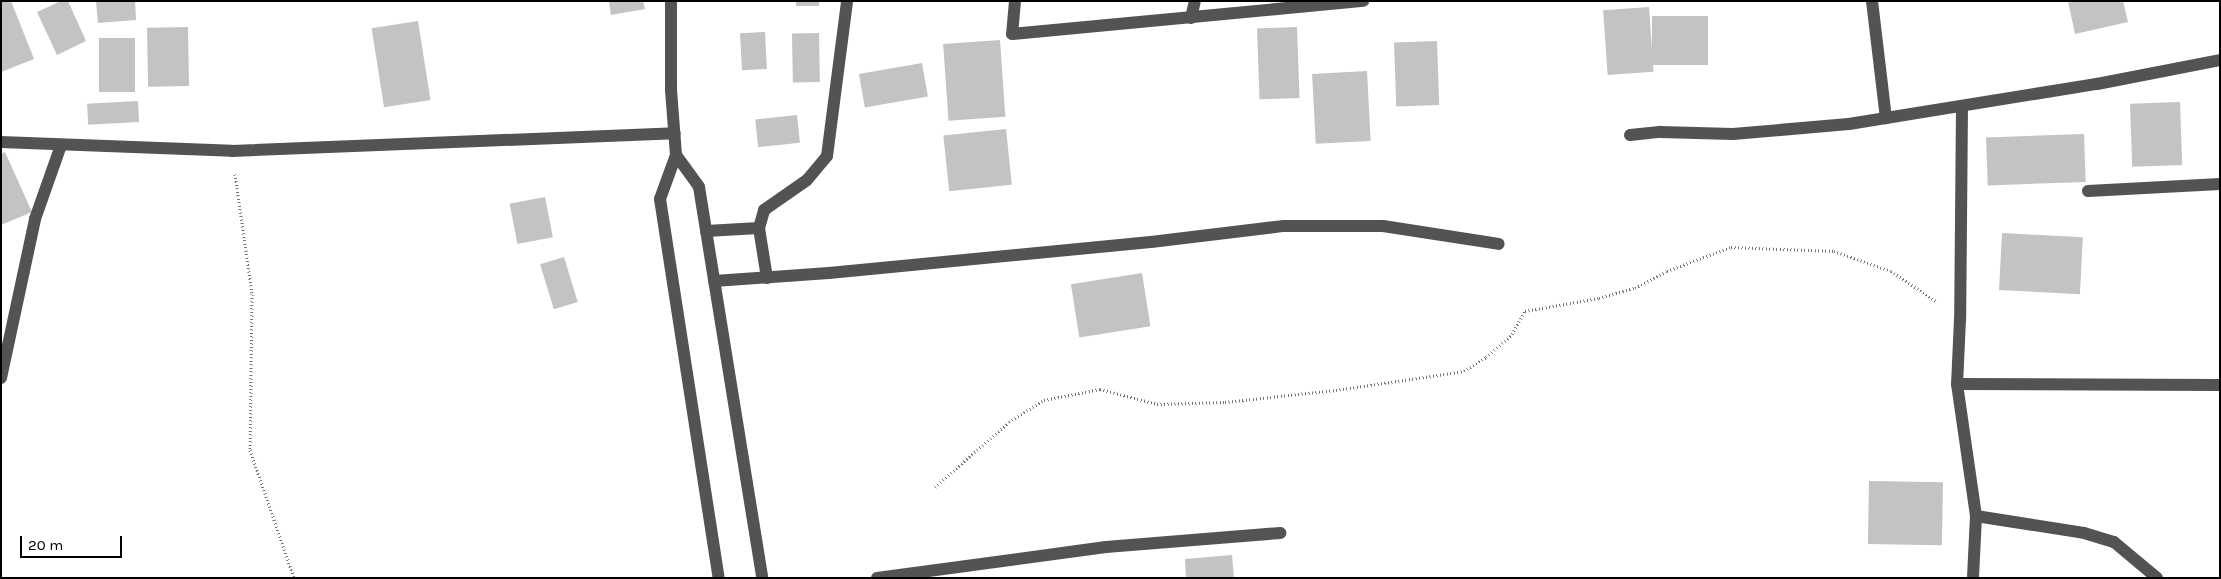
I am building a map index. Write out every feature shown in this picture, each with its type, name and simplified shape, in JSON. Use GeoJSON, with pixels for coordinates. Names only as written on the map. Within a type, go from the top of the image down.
{"type":"FeatureCollection","features":[{"type":"Feature","properties":{"kind":"street"},"geometry":{"type":"LineString","coordinates":[[671,1],[671,90],[676,155],[660,199],[719,578]]}},
{"type":"Feature","properties":{"kind":"street"},"geometry":{"type":"LineString","coordinates":[[767,278],[759,228],[764,210],[807,180],[827,156],[847,1]]}},
{"type":"Feature","properties":{"kind":"street"},"geometry":{"type":"LineString","coordinates":[[1014,1],[1012,34],[1363,1]]}},
{"type":"Feature","properties":{"kind":"street"},"geometry":{"type":"LineString","coordinates":[[1191,18],[1195,1]]}},
{"type":"Feature","properties":{"kind":"street"},"geometry":{"type":"LineString","coordinates":[[1872,1],[1886,118]]}},
{"type":"Feature","properties":{"kind":"street"},"geometry":{"type":"LineString","coordinates":[[1630,135],[1660,132],[1732,134],[1849,124],[1962,107],[2220,60]]}},
{"type":"Feature","properties":{"kind":"street"},"geometry":{"type":"LineString","coordinates":[[1962,107],[1960,319],[1957,384],[1976,516],[1973,578]]}},
{"type":"Feature","properties":{"kind":"street"},"geometry":{"type":"LineString","coordinates":[[1,142],[232,151],[675,133]]}},
{"type":"Feature","properties":{"kind":"street"},"geometry":{"type":"LineString","coordinates":[[1,378],[35,219],[61,144]]}},
{"type":"Feature","properties":{"kind":"street"},"geometry":{"type":"LineString","coordinates":[[676,155],[699,186],[762,578]]}},
{"type":"Feature","properties":{"kind":"street"},"geometry":{"type":"LineString","coordinates":[[2088,191],[2220,184]]}},
{"type":"Feature","properties":{"kind":"street"},"geometry":{"type":"LineString","coordinates":[[714,280],[767,278],[1151,242],[1284,226],[1383,226],[1499,244]]}},
{"type":"Feature","properties":{"kind":"street"},"geometry":{"type":"LineString","coordinates":[[706,232],[759,228]]}},
{"type":"Feature","properties":{"kind":"street"},"geometry":{"type":"LineString","coordinates":[[1957,384],[2220,385]]}},
{"type":"Feature","properties":{"kind":"street"},"geometry":{"type":"LineString","coordinates":[[1976,516],[2084,533],[2114,542],[2157,578]]}},
{"type":"Feature","properties":{"kind":"street"},"geometry":{"type":"LineString","coordinates":[[877,578],[1106,547],[1280,533]]}},
{"type":"Feature","properties":{"kind":"path"},"geometry":{"type":"LineString","coordinates":[[232,151],[252,294],[250,450],[294,578]]}},
{"type":"Feature","properties":{"kind":"path"},"geometry":{"type":"LineString","coordinates":[[936,487],[1009,422],[1044,400],[1100,390],[1157,404],[1225,402],[1336,390],[1464,371],[1486,357],[1512,334],[1525,311],[1599,298],[1635,288],[1667,271],[1731,247],[1834,251],[1891,271],[1960,319]]}},
{"type":"Feature","properties":{"kind":"building"},"geometry":{"type":"Polygon","coordinates":[[[1,1],[11,1],[34,59],[1,72],[1,1]]]}},
{"type":"Feature","properties":{"kind":"building"},"geometry":{"type":"Polygon","coordinates":[[[61,1],[68,1],[86,41],[57,55],[37,12],[61,1]]]}},
{"type":"Feature","properties":{"kind":"building"},"geometry":{"type":"Polygon","coordinates":[[[96,1],[135,1],[136,20],[98,23],[96,1]]]}},
{"type":"Feature","properties":{"kind":"building"},"geometry":{"type":"Polygon","coordinates":[[[609,1],[643,1],[645,9],[611,15],[609,1]]]}},
{"type":"Feature","properties":{"kind":"building"},"geometry":{"type":"Polygon","coordinates":[[[796,1],[819,1],[819,6],[796,6],[796,1]]]}},
{"type":"Feature","properties":{"kind":"building"},"geometry":{"type":"Polygon","coordinates":[[[2068,1],[2123,1],[2128,22],[2075,34],[2068,1]]]}},
{"type":"Feature","properties":{"kind":"building"},"geometry":{"type":"Polygon","coordinates":[[[1649,7],[1654,72],[1608,75],[1603,10],[1649,7]]]}},
{"type":"Feature","properties":{"kind":"building"},"geometry":{"type":"Polygon","coordinates":[[[1652,16],[1708,16],[1708,65],[1652,65],[1652,16]]]}},
{"type":"Feature","properties":{"kind":"building"},"geometry":{"type":"Polygon","coordinates":[[[418,21],[431,100],[384,107],[372,28],[418,21]]]}},
{"type":"Feature","properties":{"kind":"building"},"geometry":{"type":"Polygon","coordinates":[[[188,27],[189,86],[148,87],[147,28],[188,27]]]}},
{"type":"Feature","properties":{"kind":"building"},"geometry":{"type":"Polygon","coordinates":[[[1297,27],[1299,98],[1260,99],[1257,28],[1297,27]]]}},
{"type":"Feature","properties":{"kind":"building"},"geometry":{"type":"Polygon","coordinates":[[[765,32],[767,69],[742,70],[740,33],[765,32]]]}},
{"type":"Feature","properties":{"kind":"building"},"geometry":{"type":"Polygon","coordinates":[[[792,33],[819,33],[820,82],[793,82],[792,33]]]}},
{"type":"Feature","properties":{"kind":"building"},"geometry":{"type":"Polygon","coordinates":[[[99,38],[135,38],[135,92],[99,92],[99,38]]]}},
{"type":"Feature","properties":{"kind":"building"},"geometry":{"type":"Polygon","coordinates":[[[1000,40],[1005,117],[949,121],[943,44],[1000,40]]]}},
{"type":"Feature","properties":{"kind":"building"},"geometry":{"type":"Polygon","coordinates":[[[1437,41],[1439,105],[1396,106],[1394,43],[1437,41]]]}},
{"type":"Feature","properties":{"kind":"building"},"geometry":{"type":"Polygon","coordinates":[[[922,63],[928,96],[865,108],[859,74],[922,63]]]}},
{"type":"Feature","properties":{"kind":"building"},"geometry":{"type":"Polygon","coordinates":[[[1367,71],[1371,141],[1316,144],[1312,74],[1367,71]]]}},
{"type":"Feature","properties":{"kind":"building"},"geometry":{"type":"Polygon","coordinates":[[[138,101],[139,122],[88,125],[87,104],[138,101]]]}},
{"type":"Feature","properties":{"kind":"building"},"geometry":{"type":"Polygon","coordinates":[[[2180,102],[2182,165],[2132,167],[2130,104],[2180,102]]]}},
{"type":"Feature","properties":{"kind":"building"},"geometry":{"type":"Polygon","coordinates":[[[797,115],[800,143],[758,147],[755,119],[797,115]]]}},
{"type":"Feature","properties":{"kind":"building"},"geometry":{"type":"Polygon","coordinates":[[[1006,129],[1012,185],[949,191],[943,136],[1006,129]]]}},
{"type":"Feature","properties":{"kind":"building"},"geometry":{"type":"Polygon","coordinates":[[[2084,134],[2086,182],[1988,185],[1986,137],[2084,134]]]}},
{"type":"Feature","properties":{"kind":"building"},"geometry":{"type":"Polygon","coordinates":[[[5,152],[32,212],[1,225],[1,154],[5,152]]]}},
{"type":"Feature","properties":{"kind":"building"},"geometry":{"type":"Polygon","coordinates":[[[545,197],[553,237],[517,244],[510,204],[545,197]]]}},
{"type":"Feature","properties":{"kind":"building"},"geometry":{"type":"Polygon","coordinates":[[[2002,233],[2083,237],[2080,294],[1999,290],[2002,233]]]}},
{"type":"Feature","properties":{"kind":"building"},"geometry":{"type":"Polygon","coordinates":[[[564,257],[578,302],[554,309],[540,264],[564,257]]]}},
{"type":"Feature","properties":{"kind":"building"},"geometry":{"type":"Polygon","coordinates":[[[1142,273],[1150,326],[1079,338],[1071,284],[1142,273]]]}},
{"type":"Feature","properties":{"kind":"building"},"geometry":{"type":"Polygon","coordinates":[[[1869,481],[1943,482],[1942,545],[1868,544],[1869,481]]]}},
{"type":"Feature","properties":{"kind":"building"},"geometry":{"type":"Polygon","coordinates":[[[1232,555],[1234,578],[1186,578],[1185,559],[1232,555]]]}}]}
